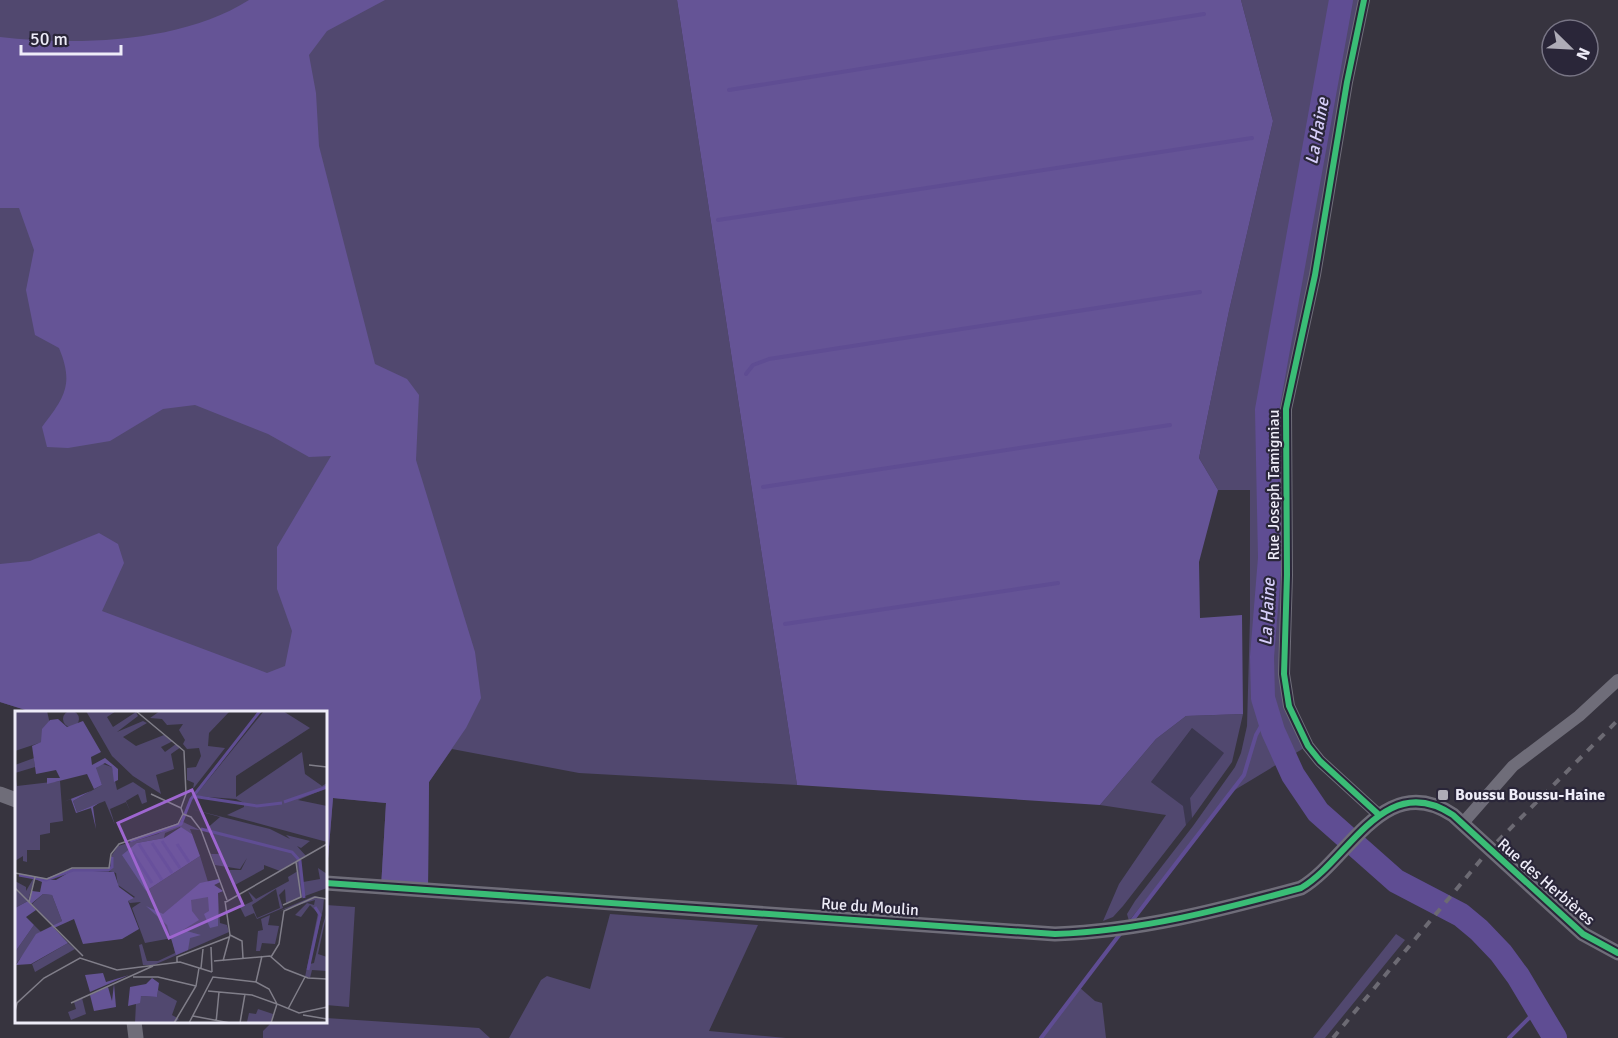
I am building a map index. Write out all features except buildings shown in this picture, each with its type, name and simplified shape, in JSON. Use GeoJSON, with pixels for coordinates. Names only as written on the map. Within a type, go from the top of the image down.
{"type":"FeatureCollection","features":[{"type":"Feature","properties":{"kind":"street","name":"Rue Joseph Tamigniau"},"geometry":{"type":"LineString","coordinates":[[1364,0],[1347,82],[1315,275],[1286,409],[1287,563],[1284,674],[1289,706],[1308,746],[1320,761],[1378,814]]}},
{"type":"Feature","properties":{"kind":"street"},"geometry":{"type":"LineString","coordinates":[[1378,814],[1399,806],[1426,803],[1443,808],[1462,824],[1513,766],[1579,716],[1618,680]]}},
{"type":"Feature","properties":{"kind":"street"},"geometry":{"type":"LineString","coordinates":[[0,795],[15,800]]}},
{"type":"Feature","properties":{"kind":"street","name":"Rue du Moulin"},"geometry":{"type":"LineString","coordinates":[[327,883],[1055,934],[1111,931],[1197,916],[1301,888],[1315,880],[1378,814]]}},
{"type":"Feature","properties":{"kind":"street","name":"Rue des Herbières"},"geometry":{"type":"LineString","coordinates":[[1462,824],[1583,934],[1618,952]]}},
{"type":"Feature","properties":{"kind":"street"},"geometry":{"type":"LineString","coordinates":[[134,1023],[136,1038]]}},
{"type":"Feature","properties":{"kind":"shaded area"},"geometry":{"type":"Polygon","coordinates":[[[0,0],[677,0],[797,785],[579,773],[452,749],[429,782],[428,889],[381,888],[386,803],[333,798],[327,871],[327,711],[29,711],[0,702],[0,0]]]}},
{"type":"Feature","properties":{"kind":"shaded area"},"geometry":{"type":"Polygon","coordinates":[[[249,0],[385,0],[327,31],[309,55],[316,93],[319,146],[375,364],[407,379],[419,395],[416,460],[475,652],[481,698],[466,728],[429,782],[428,889],[381,888],[386,803],[333,798],[327,871],[327,711],[29,711],[0,702],[0,564],[30,561],[99,533],[118,544],[124,563],[102,611],[267,673],[285,666],[292,631],[277,589],[277,547],[331,456],[309,457],[268,434],[195,405],[163,409],[110,441],[68,448],[47,447],[42,427],[65,390],[64,360],[59,348],[35,335],[26,290],[34,250],[19,208],[0,208],[0,37],[62,41],[128,38],[161,33],[222,14],[249,0]]]}},
{"type":"Feature","properties":{"kind":"shaded area"},"geometry":{"type":"Polygon","coordinates":[[[677,0],[1241,0],[1273,121],[1229,311],[1199,458],[1218,490],[1199,562],[1200,618],[1242,615],[1243,714],[1186,716],[1156,739],[1100,805],[797,785],[677,0]]]}},
{"type":"Feature","properties":{"kind":"shaded area"},"geometry":{"type":"Polygon","coordinates":[[[1241,0],[1360,0],[1311,278],[1281,407],[1284,537],[1280,681],[1284,709],[1304,748],[1233,791],[1129,921],[1127,914],[1135,901],[1235,767],[1241,753],[1247,726],[1250,490],[1218,490],[1199,458],[1229,311],[1273,121],[1241,0]]]}},
{"type":"Feature","properties":{"kind":"shaded area"},"geometry":{"type":"Polygon","coordinates":[[[1243,714],[1232,762],[1192,818],[1190,798],[1224,753],[1192,728],[1151,782],[1183,806],[1186,825],[1123,906],[1113,917],[1103,921],[1119,884],[1166,815],[1100,805],[1156,739],[1186,716],[1243,714]]]}},
{"type":"Feature","properties":{"kind":"shaded area"},"geometry":{"type":"Polygon","coordinates":[[[1192,728],[1225,753],[1190,798],[1192,818],[1186,825],[1182,806],[1151,782],[1192,728]]]}},
{"type":"Feature","properties":{"kind":"shaded area"},"geometry":{"type":"Polygon","coordinates":[[[327,905],[355,907],[349,1007],[327,1005],[327,905]]]}},
{"type":"Feature","properties":{"kind":"shaded area"},"geometry":{"type":"Polygon","coordinates":[[[610,914],[758,925],[709,1031],[786,1038],[509,1038],[541,980],[547,976],[590,989],[610,914]]]}},
{"type":"Feature","properties":{"kind":"shaded area"},"geometry":{"type":"Polygon","coordinates":[[[1396,934],[1405,940],[1325,1038],[1313,1038],[1396,934]]]}},
{"type":"Feature","properties":{"kind":"shaded area"},"geometry":{"type":"Polygon","coordinates":[[[1079,987],[1095,1001],[1102,1003],[1106,1038],[1041,1038],[1079,987]]]}},
{"type":"Feature","properties":{"kind":"shaded area"},"geometry":{"type":"Polygon","coordinates":[[[327,1018],[479,1028],[490,1038],[263,1038],[263,1031],[271,1023],[327,1023],[327,1018]]]}},
{"type":"Feature","properties":{"kind":"waterway","name":"La Haine"},"geometry":{"type":"LineString","coordinates":[[1341,0],[1267,410],[1270,558],[1262,657],[1263,698],[1273,731],[1293,775],[1318,812],[1396,881],[1461,915],[1479,930],[1501,953],[1518,976],[1555,1038]]}},
{"type":"Feature","properties":{"kind":"waterway"},"geometry":{"type":"LineString","coordinates":[[729,90],[1204,14]]}},
{"type":"Feature","properties":{"kind":"waterway"},"geometry":{"type":"LineString","coordinates":[[718,220],[1252,138]]}},
{"type":"Feature","properties":{"kind":"waterway"},"geometry":{"type":"LineString","coordinates":[[746,374],[753,365],[769,359],[1200,292]]}},
{"type":"Feature","properties":{"kind":"waterway"},"geometry":{"type":"LineString","coordinates":[[763,487],[1170,425]]}},
{"type":"Feature","properties":{"kind":"waterway"},"geometry":{"type":"LineString","coordinates":[[785,624],[1058,583]]}},
{"type":"Feature","properties":{"kind":"waterway"},"geometry":{"type":"LineString","coordinates":[[1131,922],[1244,775],[1256,735],[1268,714]]}},
{"type":"Feature","properties":{"kind":"waterway"},"geometry":{"type":"LineString","coordinates":[[1041,1038],[1120,934]]}},
{"type":"Feature","properties":{"kind":"waterway"},"geometry":{"type":"LineString","coordinates":[[1509,1038],[1538,1009]]}},
{"type":"Feature","properties":{"kind":"railway"},"geometry":{"type":"LineString","coordinates":[[1333,1038],[1489,850],[1618,720]]}},
{"type":"Feature","properties":{"kind":"cycle path"},"geometry":{"type":"LineString","coordinates":[[1364,0],[1347,82],[1315,275],[1286,409],[1287,575],[1284,674],[1289,706],[1308,746],[1320,761],[1378,814]]}},
{"type":"Feature","properties":{"kind":"cycle path"},"geometry":{"type":"LineString","coordinates":[[327,883],[1055,934],[1087,932],[1180,918],[1301,888],[1387,810],[1407,803],[1429,804],[1453,815],[1583,934],[1618,953]]}},
{"type":"Feature","properties":{"kind":"place","name":"Boussu Boussu-Haine"},"geometry":{"type":"Point","coordinates":[1443,795]}}]}
